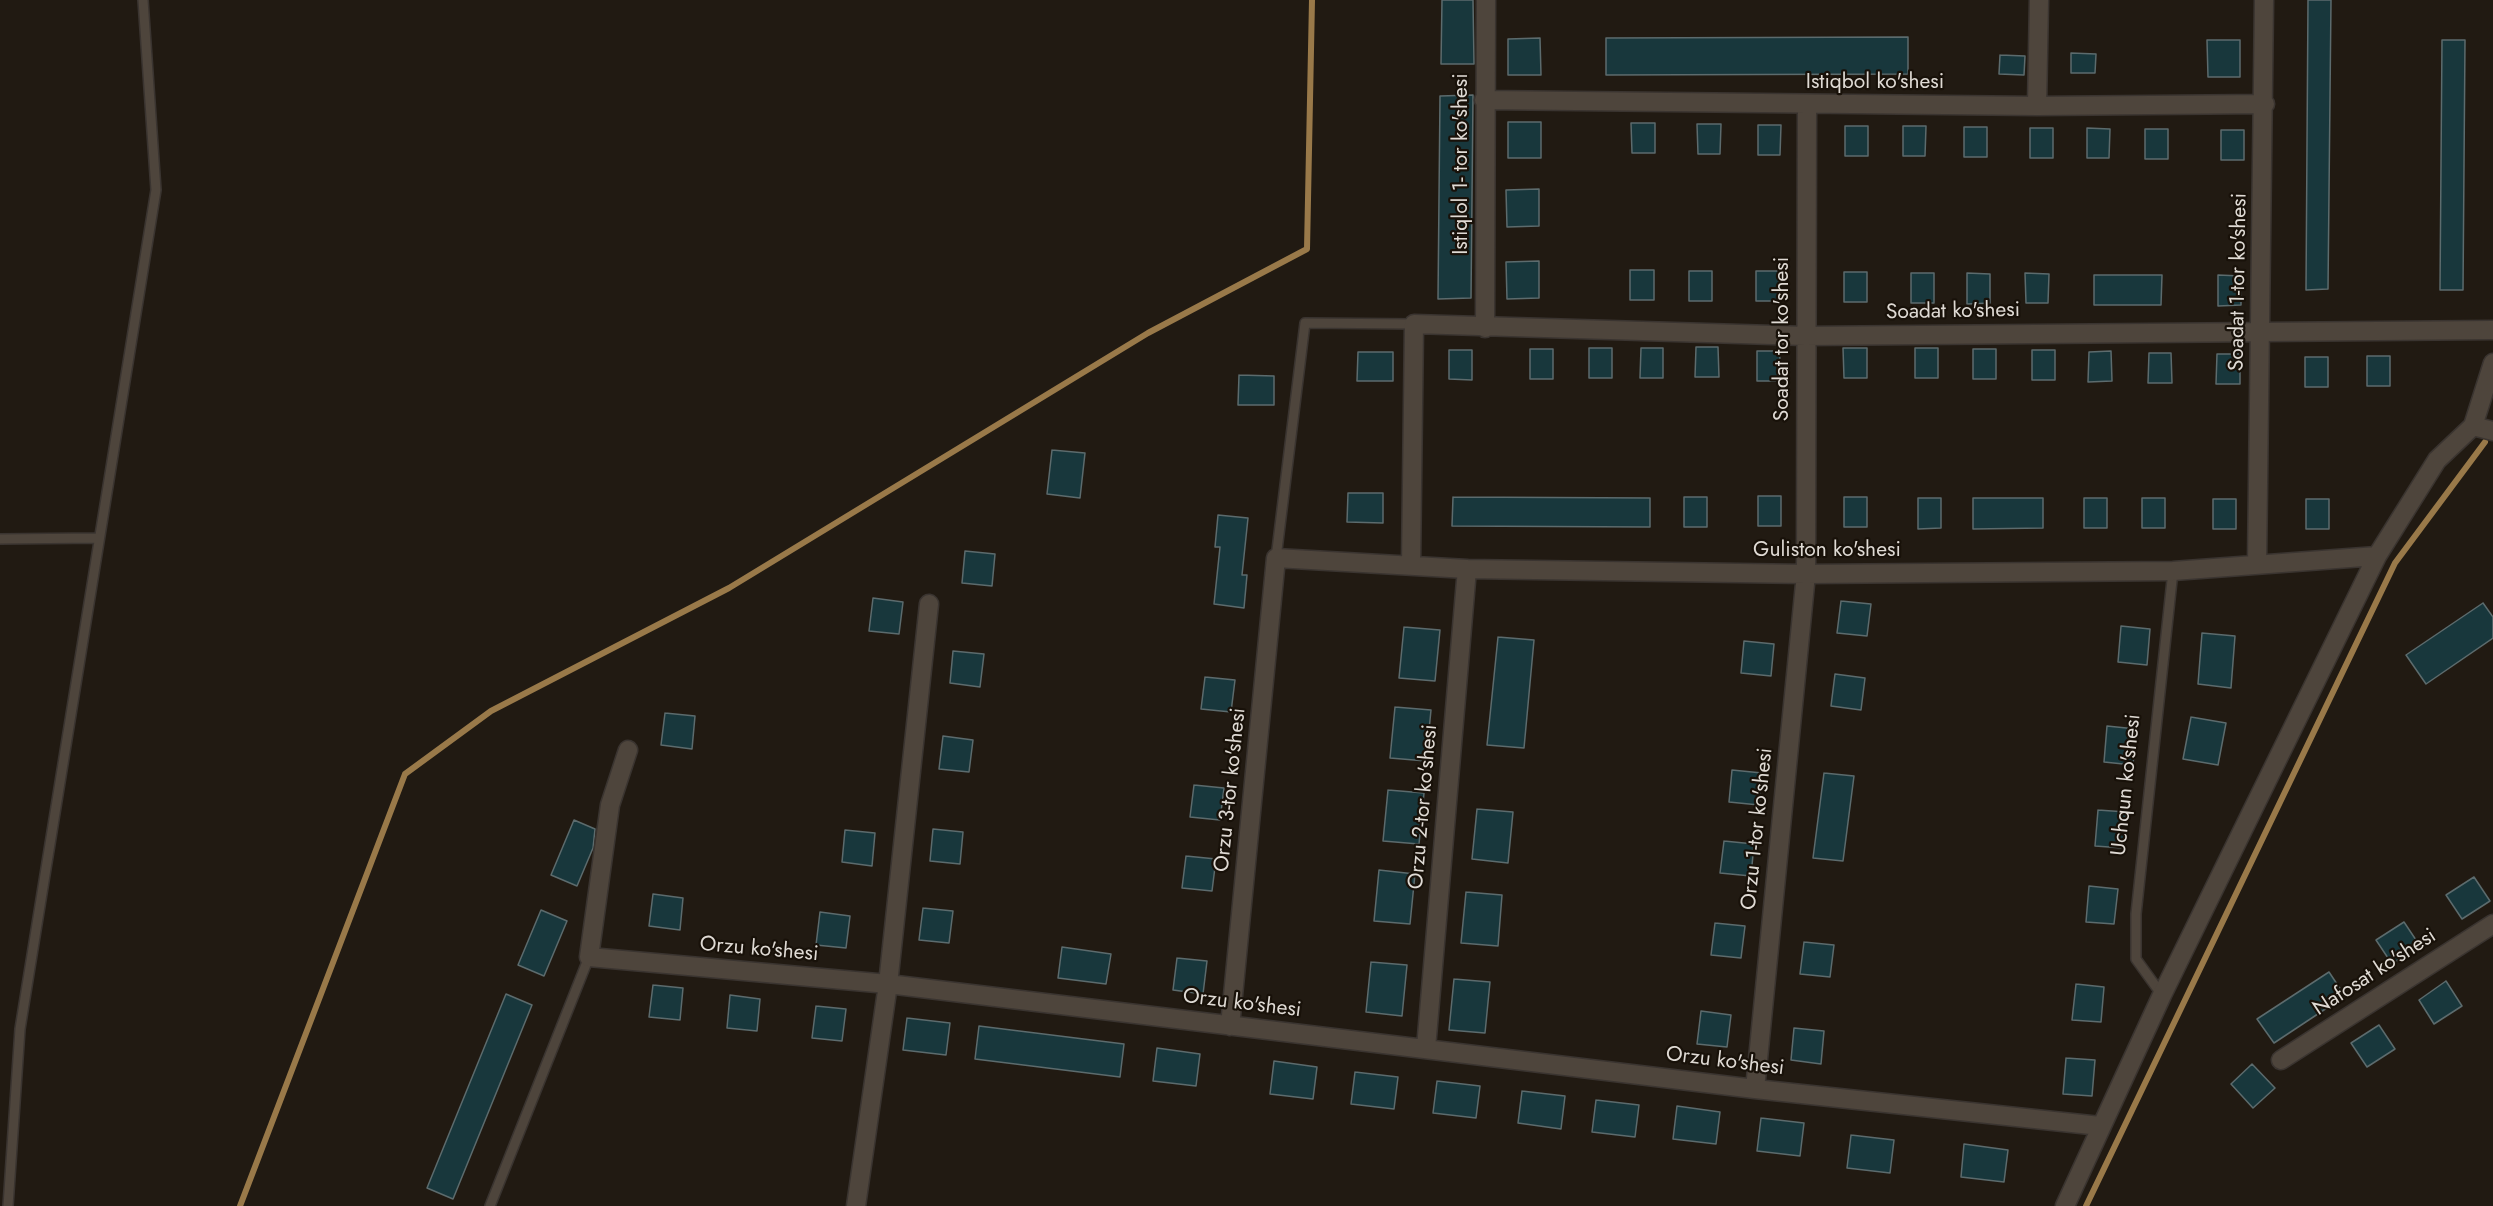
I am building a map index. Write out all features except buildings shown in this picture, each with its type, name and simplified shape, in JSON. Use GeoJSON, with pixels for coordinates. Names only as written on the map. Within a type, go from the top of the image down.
{"type":"FeatureCollection","features":[{"type":"Feature","properties":{"kind":"street","name":"Istiqlol 1- tor ko'shesi"},"geometry":{"type":"LineString","coordinates":[[1485,328],[1486,0]]}},
{"type":"Feature","properties":{"kind":"street"},"geometry":{"type":"LineString","coordinates":[[2037,106],[2039,0]]}},
{"type":"Feature","properties":{"kind":"street","name":"Soadat 1-tor ko'shesi"},"geometry":{"type":"LineString","coordinates":[[2257,564],[2265,104],[2264,0]]}},
{"type":"Feature","properties":{"kind":"street","name":"Istiqbol ko'shesi"},"geometry":{"type":"LineString","coordinates":[[1484,100],[1807,105],[2265,104]]}},
{"type":"Feature","properties":{"kind":"street","name":"Soadat tor ko'shesi"},"geometry":{"type":"LineString","coordinates":[[1806,574],[1807,105]]}},
{"type":"Feature","properties":{"kind":"street"},"geometry":{"type":"LineString","coordinates":[[1411,565],[1414,324]]}},
{"type":"Feature","properties":{"kind":"street","name":"Soadat ko'shesi"},"geometry":{"type":"LineString","coordinates":[[1414,324],[1485,328],[1805,336],[2493,330]]}},
{"type":"Feature","properties":{"kind":"street"},"geometry":{"type":"LineString","coordinates":[[2066,1206],[2100,1126],[2162,995],[2377,556],[2437,460],[2473,426],[2493,363]]}},
{"type":"Feature","properties":{"kind":"street"},"geometry":{"type":"LineString","coordinates":[[2473,426],[2493,431]]}},
{"type":"Feature","properties":{"kind":"street","name":"Guliston ko'shesi"},"geometry":{"type":"LineString","coordinates":[[1276,558],[1467,569],[1806,574],[2173,571],[2377,556]]}},
{"type":"Feature","properties":{"kind":"street","name":"Orzu 3-tor ko'shesi"},"geometry":{"type":"LineString","coordinates":[[1230,1026],[1276,558]]}},
{"type":"Feature","properties":{"kind":"street","name":"Orzu 2-tor ko'shesi"},"geometry":{"type":"LineString","coordinates":[[1426,1048],[1467,569]]}},
{"type":"Feature","properties":{"kind":"street","name":"Orzu 1-tor ko'shesi"},"geometry":{"type":"LineString","coordinates":[[1755,1089],[1806,574]]}},
{"type":"Feature","properties":{"kind":"street"},"geometry":{"type":"LineString","coordinates":[[856,1206],[888,984],[929,604]]}},
{"type":"Feature","properties":{"kind":"street"},"geometry":{"type":"LineString","coordinates":[[588,957],[610,805],[628,750]]}},
{"type":"Feature","properties":{"kind":"street","name":"Nafosat ko'shesi"},"geometry":{"type":"LineString","coordinates":[[2282,1060],[2493,924]]}},
{"type":"Feature","properties":{"kind":"street","name":"Orzu ko'shesi"},"geometry":{"type":"LineString","coordinates":[[588,957],[888,984],[1755,1089],[2100,1126]]}},
{"type":"Feature","properties":{"kind":"lane"},"geometry":{"type":"LineString","coordinates":[[8,1206],[20,1029],[156,190],[143,0]]}},
{"type":"Feature","properties":{"kind":"lane"},"geometry":{"type":"LineString","coordinates":[[1276,558],[1305,323],[1414,324]]}},
{"type":"Feature","properties":{"kind":"lane"},"geometry":{"type":"LineString","coordinates":[[0,539],[98,538]]}},
{"type":"Feature","properties":{"kind":"lane","name":"Uchqun ko'shesi"},"geometry":{"type":"LineString","coordinates":[[2162,995],[2136,959],[2136,914],[2173,571]]}},
{"type":"Feature","properties":{"kind":"lane"},"geometry":{"type":"LineString","coordinates":[[490,1206],[588,957]]}},
{"type":"Feature","properties":{"kind":"waterway"},"geometry":{"type":"LineString","coordinates":[[240,1206],[405,774],[491,711],[729,588],[1148,333],[1307,249],[1312,0]]}},
{"type":"Feature","properties":{"kind":"waterway"},"geometry":{"type":"LineString","coordinates":[[2086,1206],[2395,563],[2485,442]]}}]}
